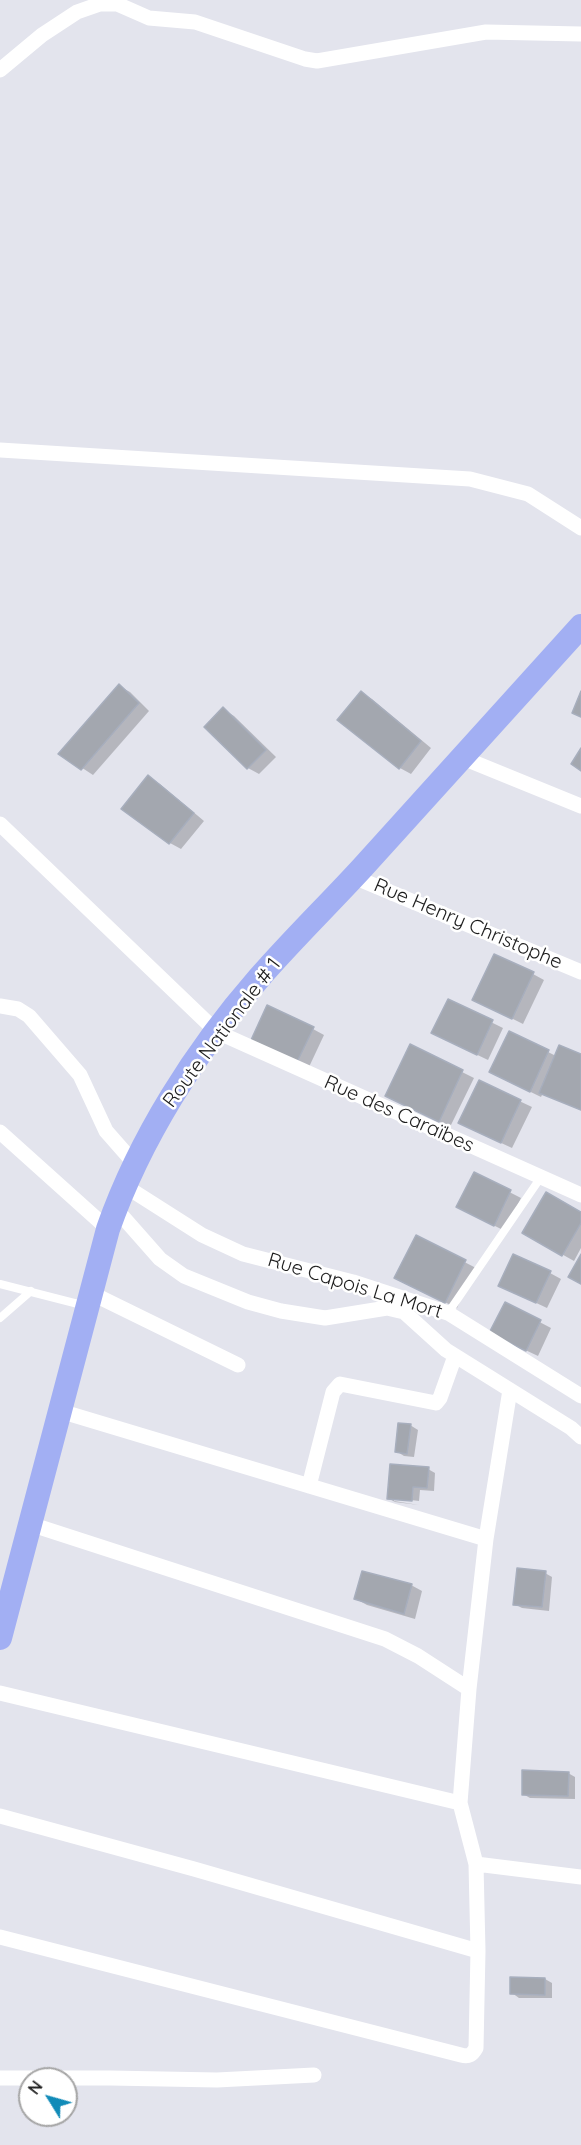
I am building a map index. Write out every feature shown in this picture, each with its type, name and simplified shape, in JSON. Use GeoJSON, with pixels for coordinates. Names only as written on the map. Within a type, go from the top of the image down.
{"type":"FeatureCollection","features":[{"type":"Feature","properties":{"kind":"main road","name":"Route Nationale # 1"},"geometry":{"type":"LineString","coordinates":[[0,1638],[112,1218],[135,1164],[162,1110],[217,1032],[259,978],[579,633]]}},
{"type":"Feature","properties":{"kind":"street"},"geometry":{"type":"LineString","coordinates":[[0,70],[42,35],[76,12],[100,4],[117,4],[149,18],[195,22],[317,61],[486,32],[581,34]]}},
{"type":"Feature","properties":{"kind":"street"},"geometry":{"type":"LineString","coordinates":[[0,450],[470,479],[528,494],[581,528]]}},
{"type":"Feature","properties":{"kind":"street"},"geometry":{"type":"LineString","coordinates":[[463,758],[581,806]]}},
{"type":"Feature","properties":{"kind":"street","name":"Rue des Caraïbes"},"geometry":{"type":"LineString","coordinates":[[0,824],[217,1032],[581,1195]]}},
{"type":"Feature","properties":{"kind":"street","name":"Rue Henry Christophe"},"geometry":{"type":"LineString","coordinates":[[354,877],[581,972]]}},
{"type":"Feature","properties":{"kind":"street"},"geometry":{"type":"LineString","coordinates":[[0,1006],[18,1009],[29,1016],[80,1075],[106,1131],[135,1164]]}},
{"type":"Feature","properties":{"kind":"street"},"geometry":{"type":"LineString","coordinates":[[0,1132],[184,1276],[248,1302],[281,1311],[325,1318],[387,1308],[404,1312],[455,1356],[571,1428],[581,1437]]}},
{"type":"Feature","properties":{"kind":"street","name":"Rue Capois La Mort"},"geometry":{"type":"LineString","coordinates":[[125,1186],[202,1234],[243,1254],[353,1282],[448,1313],[581,1396]]}},
{"type":"Feature","properties":{"kind":"street"},"geometry":{"type":"LineString","coordinates":[[89,1299],[238,1365]]}},
{"type":"Feature","properties":{"kind":"street"},"geometry":{"type":"LineString","coordinates":[[309,1486],[333,1392],[340,1384],[436,1403],[440,1398],[455,1356]]}},
{"type":"Feature","properties":{"kind":"street"},"geometry":{"type":"LineString","coordinates":[[0,1937],[468,2056],[473,2054],[476,2048],[478,1952],[476,1864],[460,1803],[469,1689],[486,1539],[510,1390]]}},
{"type":"Feature","properties":{"kind":"street"},"geometry":{"type":"LineString","coordinates":[[60,1411],[486,1539]]}},
{"type":"Feature","properties":{"kind":"street"},"geometry":{"type":"LineString","coordinates":[[30,1524],[385,1639],[418,1656],[469,1689]]}},
{"type":"Feature","properties":{"kind":"street"},"geometry":{"type":"LineString","coordinates":[[0,1693],[460,1803]]}},
{"type":"Feature","properties":{"kind":"street"},"geometry":{"type":"LineString","coordinates":[[0,1816],[194,1869],[478,1952]]}},
{"type":"Feature","properties":{"kind":"street"},"geometry":{"type":"LineString","coordinates":[[476,1864],[581,1877]]}},
{"type":"Feature","properties":{"kind":"street"},"geometry":{"type":"LineString","coordinates":[[0,2078],[217,2080],[314,2075]]}},
{"type":"Feature","properties":{"kind":"lane"},"geometry":{"type":"LineString","coordinates":[[448,1313],[541,1177]]}},
{"type":"Feature","properties":{"kind":"lane"},"geometry":{"type":"LineString","coordinates":[[0,1284],[89,1299]]}},
{"type":"Feature","properties":{"kind":"lane"},"geometry":{"type":"LineString","coordinates":[[0,1318],[31,1291]]}},
{"type":"Feature","properties":{"kind":"building"},"geometry":{"type":"Polygon","coordinates":[[[119,684],[139,703],[81,770],[58,754],[119,684]]]}},
{"type":"Feature","properties":{"kind":"building"},"geometry":{"type":"Polygon","coordinates":[[[361,691],[421,741],[399,769],[337,720],[361,691]]]}},
{"type":"Feature","properties":{"kind":"building"},"geometry":{"type":"Polygon","coordinates":[[[581,691],[581,717],[572,713],[581,691]]]}},
{"type":"Feature","properties":{"kind":"building"},"geometry":{"type":"Polygon","coordinates":[[[223,707],[266,750],[247,769],[204,727],[223,707]]]}},
{"type":"Feature","properties":{"kind":"building"},"geometry":{"type":"Polygon","coordinates":[[[581,748],[581,771],[571,764],[581,748]]]}},
{"type":"Feature","properties":{"kind":"building"},"geometry":{"type":"Polygon","coordinates":[[[148,775],[194,813],[169,844],[121,809],[148,775]]]}},
{"type":"Feature","properties":{"kind":"building"},"geometry":{"type":"Polygon","coordinates":[[[494,954],[534,972],[512,1019],[472,1000],[494,954]]]}},
{"type":"Feature","properties":{"kind":"building"},"geometry":{"type":"Polygon","coordinates":[[[448,999],[493,1020],[477,1055],[431,1033],[448,999]]]}},
{"type":"Feature","properties":{"kind":"building"},"geometry":{"type":"Polygon","coordinates":[[[267,1005],[314,1027],[297,1062],[251,1040],[267,1005]]]}},
{"type":"Feature","properties":{"kind":"building"},"geometry":{"type":"Polygon","coordinates":[[[509,1031],[549,1050],[530,1092],[489,1072],[509,1031]]]}},
{"type":"Feature","properties":{"kind":"building"},"geometry":{"type":"Polygon","coordinates":[[[410,1044],[463,1070],[439,1122],[385,1096],[410,1044]]]}},
{"type":"Feature","properties":{"kind":"building"},"geometry":{"type":"Polygon","coordinates":[[[559,1045],[581,1054],[581,1110],[539,1093],[559,1045]]]}},
{"type":"Feature","properties":{"kind":"building"},"geometry":{"type":"Polygon","coordinates":[[[479,1080],[521,1100],[501,1143],[458,1123],[479,1080]]]}},
{"type":"Feature","properties":{"kind":"building"},"geometry":{"type":"Polygon","coordinates":[[[474,1172],[511,1190],[494,1226],[456,1207],[474,1172]]]}},
{"type":"Feature","properties":{"kind":"building"},"geometry":{"type":"Polygon","coordinates":[[[546,1192],[581,1212],[581,1223],[562,1256],[522,1233],[546,1192]]]}},
{"type":"Feature","properties":{"kind":"building"},"geometry":{"type":"Polygon","coordinates":[[[416,1235],[466,1260],[445,1303],[394,1278],[416,1235]]]}},
{"type":"Feature","properties":{"kind":"building"},"geometry":{"type":"Polygon","coordinates":[[[513,1254],[551,1271],[536,1303],[498,1286],[513,1254]]]}},
{"type":"Feature","properties":{"kind":"building"},"geometry":{"type":"Polygon","coordinates":[[[581,1254],[581,1284],[568,1277],[581,1254]]]}},
{"type":"Feature","properties":{"kind":"building"},"geometry":{"type":"Polygon","coordinates":[[[505,1302],[541,1320],[526,1351],[489,1333],[505,1302]]]}},
{"type":"Feature","properties":{"kind":"building"},"geometry":{"type":"Polygon","coordinates":[[[398,1423],[411,1424],[407,1454],[395,1452],[398,1423]]]}},
{"type":"Feature","properties":{"kind":"building"},"geometry":{"type":"Polygon","coordinates":[[[390,1464],[429,1467],[427,1488],[413,1487],[412,1501],[387,1499],[390,1464]]]}},
{"type":"Feature","properties":{"kind":"building"},"geometry":{"type":"Polygon","coordinates":[[[517,1568],[546,1571],[542,1607],[513,1605],[517,1568]]]}},
{"type":"Feature","properties":{"kind":"building"},"geometry":{"type":"Polygon","coordinates":[[[362,1571],[412,1584],[404,1614],[354,1599],[362,1571]]]}},
{"type":"Feature","properties":{"kind":"building"},"geometry":{"type":"Polygon","coordinates":[[[522,1770],[569,1772],[568,1796],[522,1795],[522,1770]]]}},
{"type":"Feature","properties":{"kind":"building"},"geometry":{"type":"Polygon","coordinates":[[[510,1977],[545,1978],[545,1995],[510,1994],[510,1977]]]}}]}
